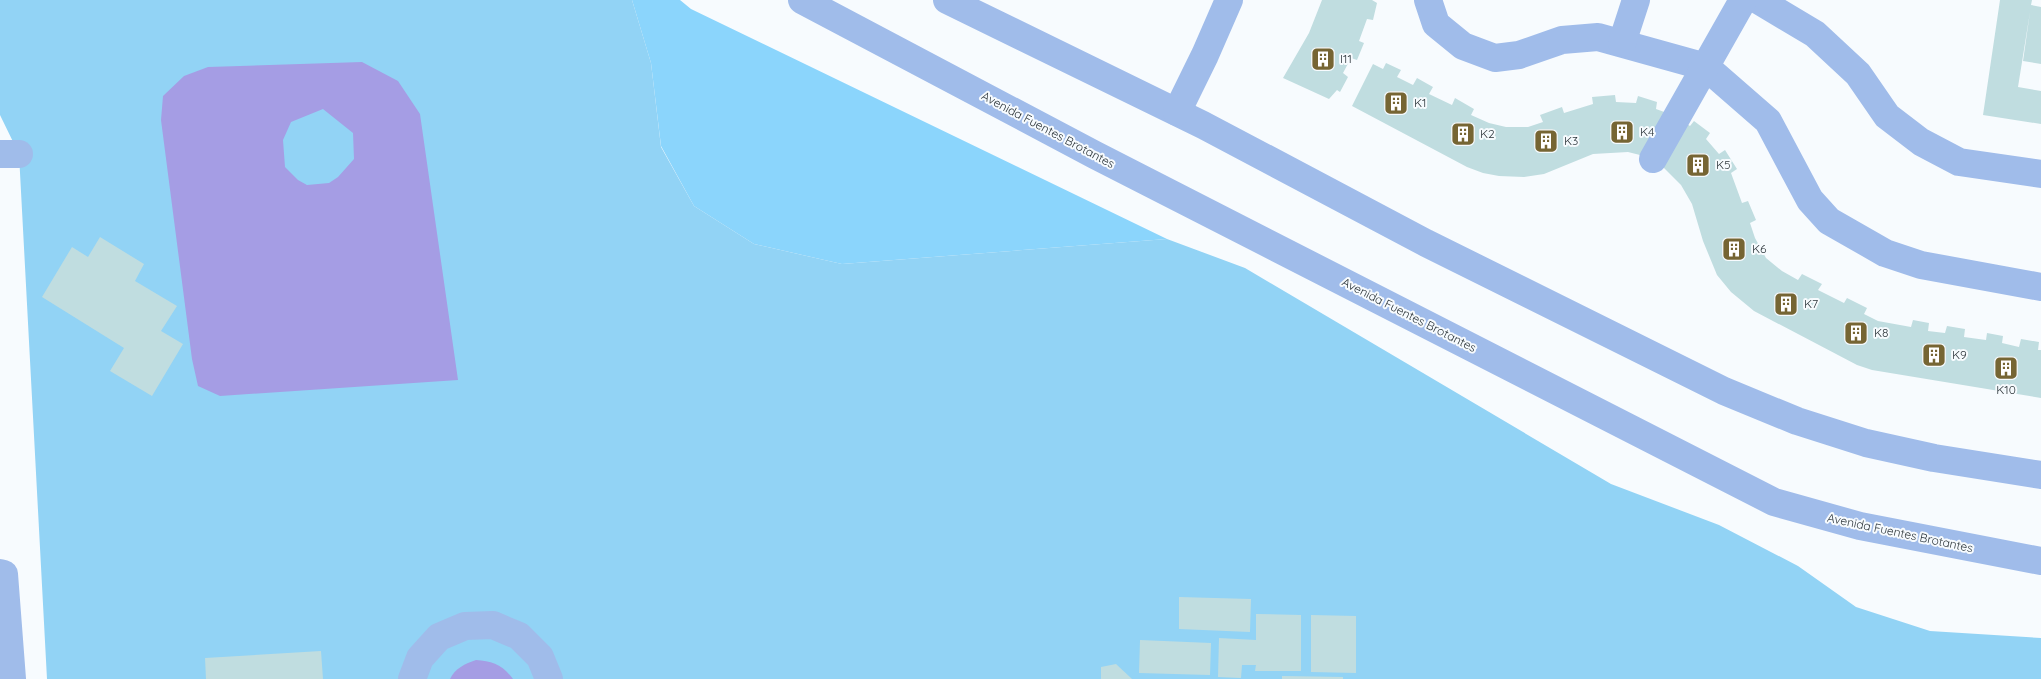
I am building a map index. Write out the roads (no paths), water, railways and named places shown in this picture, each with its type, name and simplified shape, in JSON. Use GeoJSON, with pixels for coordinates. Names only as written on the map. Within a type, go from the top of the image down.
{"type":"FeatureCollection","features":[{"type":"Feature","properties":{"kind":"street","name":"Avenida Fuentes Brotantes"},"geometry":{"type":"LineString","coordinates":[[802,0],[1095,155],[1774,502],[1860,526],[2041,559]]}},
{"type":"Feature","properties":{"kind":"street"},"geometry":{"type":"LineString","coordinates":[[947,0],[1177,112],[1295,172],[1426,243],[1724,392],[1797,421],[1866,443],[1934,458],[2041,475]]}},
{"type":"Feature","properties":{"kind":"street"},"geometry":{"type":"LineString","coordinates":[[1177,112],[1229,0]]}},
{"type":"Feature","properties":{"kind":"street"},"geometry":{"type":"LineString","coordinates":[[1428,0],[1436,24],[1462,46],[1495,58],[1519,55],[1562,40],[1598,37],[1706,67],[1768,121],[1810,200],[1829,221],[1885,252],[1921,265],[2041,287]]}},
{"type":"Feature","properties":{"kind":"street"},"geometry":{"type":"LineString","coordinates":[[1622,43],[1636,0]]}},
{"type":"Feature","properties":{"kind":"street"},"geometry":{"type":"LineString","coordinates":[[1653,159],[1743,0]]}},
{"type":"Feature","properties":{"kind":"street"},"geometry":{"type":"LineString","coordinates":[[1758,0],[1815,34],[1858,74],[1887,116],[1921,142],[1959,162],[2041,174]]}},
{"type":"Feature","properties":{"kind":"street"},"geometry":{"type":"LineString","coordinates":[[2,573],[12,679]]}},
{"type":"Feature","properties":{"kind":"street"},"geometry":{"type":"LineString","coordinates":[[414,672],[439,638],[465,626],[493,626],[519,636],[540,657],[549,679]]}},
{"type":"Feature","properties":{"kind":"place","name":"I11"},"geometry":{"type":"Point","coordinates":[1323,59]}},
{"type":"Feature","properties":{"kind":"place","name":"K1"},"geometry":{"type":"Point","coordinates":[1396,103]}},
{"type":"Feature","properties":{"kind":"place","name":"K4"},"geometry":{"type":"Point","coordinates":[1622,132]}},
{"type":"Feature","properties":{"kind":"place","name":"K2"},"geometry":{"type":"Point","coordinates":[1463,134]}},
{"type":"Feature","properties":{"kind":"place","name":"K3"},"geometry":{"type":"Point","coordinates":[1546,141]}},
{"type":"Feature","properties":{"kind":"place","name":"K5"},"geometry":{"type":"Point","coordinates":[1698,165]}},
{"type":"Feature","properties":{"kind":"place","name":"K6"},"geometry":{"type":"Point","coordinates":[1734,249]}},
{"type":"Feature","properties":{"kind":"place","name":"K7"},"geometry":{"type":"Point","coordinates":[1786,304]}},
{"type":"Feature","properties":{"kind":"place","name":"K8"},"geometry":{"type":"Point","coordinates":[1856,333]}},
{"type":"Feature","properties":{"kind":"place","name":"K9"},"geometry":{"type":"Point","coordinates":[1934,355]}},
{"type":"Feature","properties":{"kind":"place","name":"K10"},"geometry":{"type":"Point","coordinates":[2006,368]}}]}
